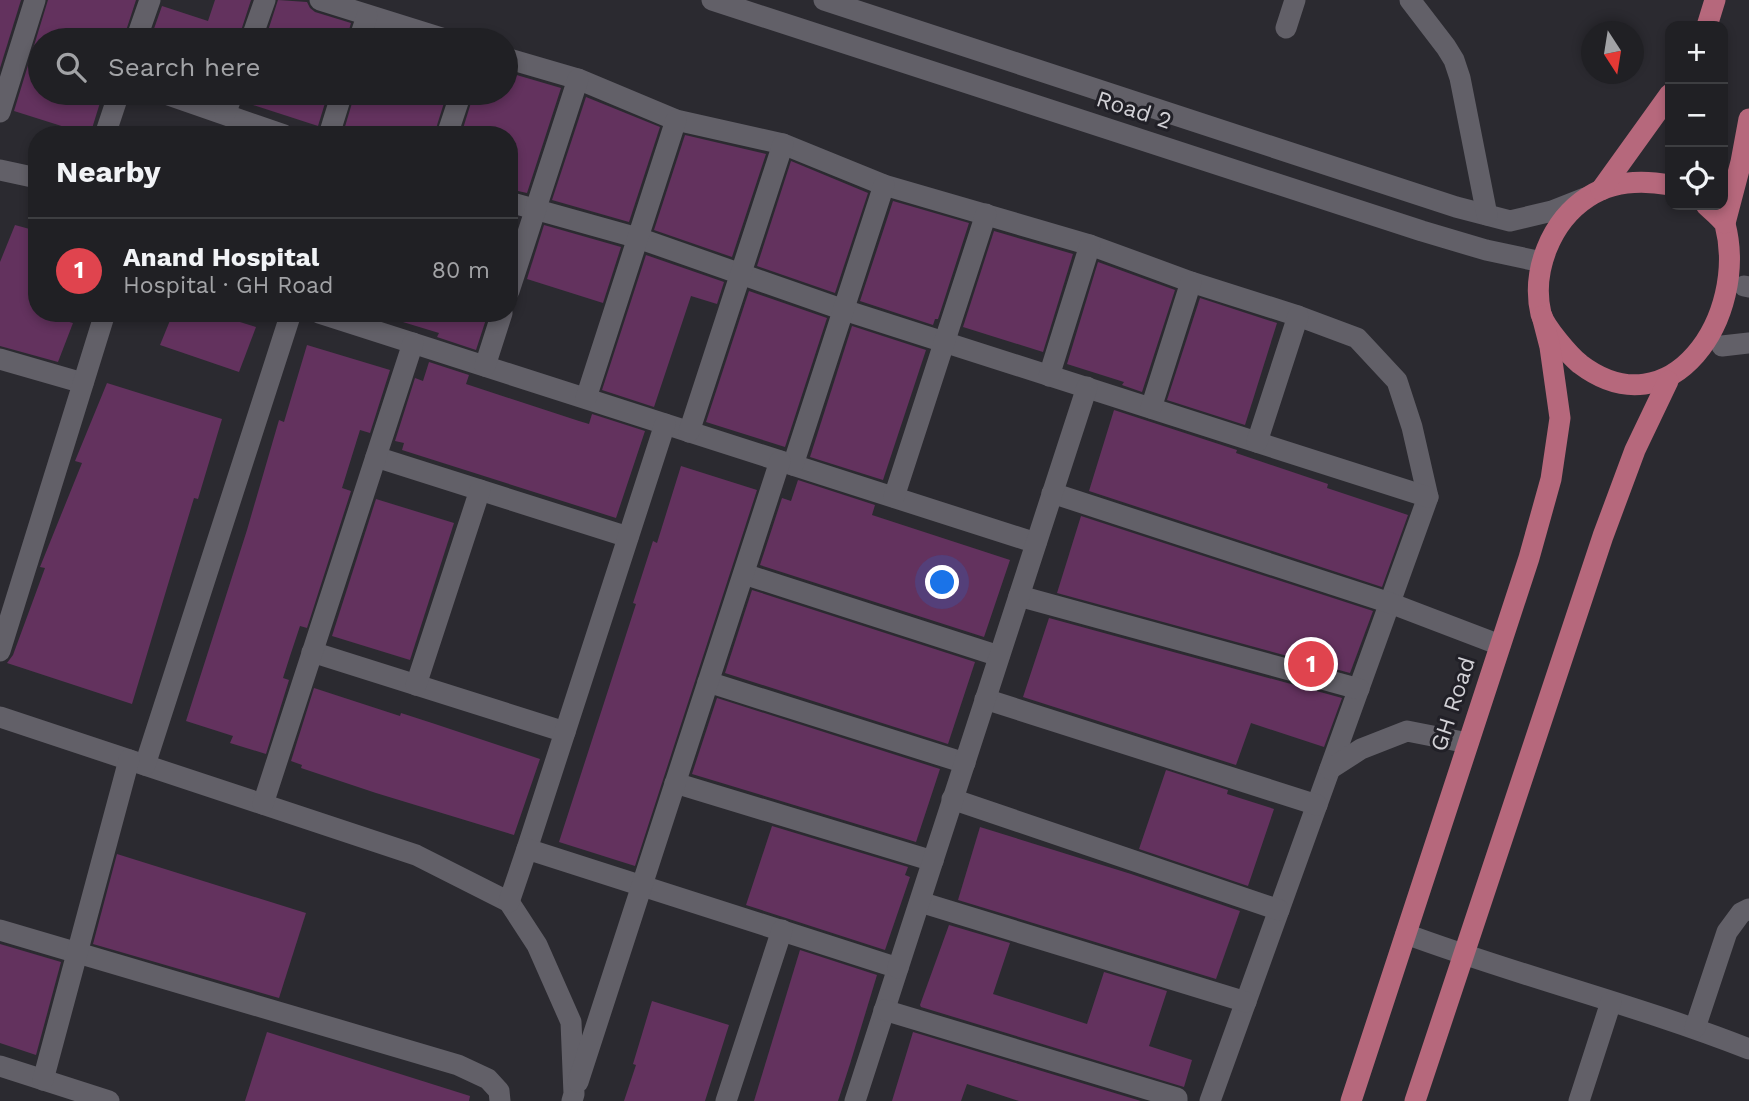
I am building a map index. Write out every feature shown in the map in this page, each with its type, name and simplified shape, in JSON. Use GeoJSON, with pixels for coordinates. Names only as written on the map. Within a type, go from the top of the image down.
{"type":"FeatureCollection","features":[{"type":"Feature","properties":{"kind":"main road"},"geometry":{"type":"LineString","coordinates":[[1709,21],[1715,0]]}},
{"type":"Feature","properties":{"kind":"main road"},"geometry":{"type":"LineString","coordinates":[[1595,194],[1665,101]]}},
{"type":"Feature","properties":{"kind":"main road"},"geometry":{"type":"LineString","coordinates":[[1725,223],[1749,119]]}},
{"type":"Feature","properties":{"kind":"main road"},"geometry":{"type":"LineString","coordinates":[[1542,262],[1552,237],[1567,214],[1595,194],[1635,181],[1665,185]]}},
{"type":"Feature","properties":{"kind":"main road"},"geometry":{"type":"LineString","coordinates":[[1542,316],[1559,342],[1580,364],[1608,379],[1637,384],[1668,381],[1698,368],[1721,346],[1738,318],[1746,287],[1740,254],[1725,223],[1711,210]]}},
{"type":"Feature","properties":{"kind":"main road","name":"GH Road"},"geometry":{"type":"LineString","coordinates":[[1351,1101],[1551,480],[1560,418],[1550,346],[1542,316],[1542,262]]}},
{"type":"Feature","properties":{"kind":"main road"},"geometry":{"type":"LineString","coordinates":[[1415,1101],[1608,524],[1635,450],[1668,381]]}},
{"type":"Feature","properties":{"kind":"street"},"geometry":{"type":"LineString","coordinates":[[0,111],[35,0]]}},
{"type":"Feature","properties":{"kind":"street"},"geometry":{"type":"LineString","coordinates":[[140,28],[150,0]]}},
{"type":"Feature","properties":{"kind":"street"},"geometry":{"type":"LineString","coordinates":[[255,28],[265,0]]}},
{"type":"Feature","properties":{"kind":"street"},"geometry":{"type":"LineString","coordinates":[[320,0],[408,28]]}},
{"type":"Feature","properties":{"kind":"street","name":"Road 2"},"geometry":{"type":"LineString","coordinates":[[712,0],[1422,231],[1486,250],[1542,262]]}},
{"type":"Feature","properties":{"kind":"street","name":"Road 2"},"geometry":{"type":"LineString","coordinates":[[824,0],[1455,207],[1510,221],[1552,211],[1595,194]]}},
{"type":"Feature","properties":{"kind":"street"},"geometry":{"type":"LineString","coordinates":[[1286,28],[1295,0]]}},
{"type":"Feature","properties":{"kind":"street"},"geometry":{"type":"LineString","coordinates":[[1410,0],[1454,60],[1460,78],[1487,215]]}},
{"type":"Feature","properties":{"kind":"street"},"geometry":{"type":"LineString","coordinates":[[363,28],[367,16]]}},
{"type":"Feature","properties":{"kind":"street"},"geometry":{"type":"LineString","coordinates":[[518,62],[578,79],[676,120],[783,144],[884,185],[1090,245],[1191,282],[1298,316],[1357,338],[1396,381],[1412,427],[1428,497],[1210,1101]]}},
{"type":"Feature","properties":{"kind":"street"},"geometry":{"type":"LineString","coordinates":[[518,264],[578,79]]}},
{"type":"Feature","properties":{"kind":"street"},"geometry":{"type":"LineString","coordinates":[[109,126],[115,105]]}},
{"type":"Feature","properties":{"kind":"street"},"geometry":{"type":"LineString","coordinates":[[198,105],[259,126]]}},
{"type":"Feature","properties":{"kind":"street"},"geometry":{"type":"LineString","coordinates":[[225,114],[228,105]]}},
{"type":"Feature","properties":{"kind":"street"},"geometry":{"type":"LineString","coordinates":[[332,126],[338,105]]}},
{"type":"Feature","properties":{"kind":"street"},"geometry":{"type":"LineString","coordinates":[[450,126],[457,105]]}},
{"type":"Feature","properties":{"kind":"street"},"geometry":{"type":"LineString","coordinates":[[586,398],[676,120]]}},
{"type":"Feature","properties":{"kind":"street"},"geometry":{"type":"LineString","coordinates":[[690,432],[783,144]]}},
{"type":"Feature","properties":{"kind":"street"},"geometry":{"type":"LineString","coordinates":[[0,170],[28,176]]}},
{"type":"Feature","properties":{"kind":"street"},"geometry":{"type":"LineString","coordinates":[[573,1097],[744,574],[844,310],[884,185]]}},
{"type":"Feature","properties":{"kind":"street"},"geometry":{"type":"LineString","coordinates":[[518,205],[638,238],[844,310],[1428,497]]}},
{"type":"Feature","properties":{"kind":"street"},"geometry":{"type":"LineString","coordinates":[[894,497],[986,214]]}},
{"type":"Feature","properties":{"kind":"street"},"geometry":{"type":"LineString","coordinates":[[1049,376],[1090,245]]}},
{"type":"Feature","properties":{"kind":"street"},"geometry":{"type":"LineString","coordinates":[[1151,408],[1191,282]]}},
{"type":"Feature","properties":{"kind":"street"},"geometry":{"type":"LineString","coordinates":[[1257,442],[1298,316]]}},
{"type":"Feature","properties":{"kind":"street"},"geometry":{"type":"LineString","coordinates":[[0,651],[102,322]]}},
{"type":"Feature","properties":{"kind":"street"},"geometry":{"type":"LineString","coordinates":[[43,1080],[78,952],[137,763],[288,322]]}},
{"type":"Feature","properties":{"kind":"street"},"geometry":{"type":"LineString","coordinates":[[485,366],[499,322]]}},
{"type":"Feature","properties":{"kind":"street"},"geometry":{"type":"LineString","coordinates":[[386,323],[412,343],[1037,542]]}},
{"type":"Feature","properties":{"kind":"street"},"geometry":{"type":"LineString","coordinates":[[263,804],[412,343]]}},
{"type":"Feature","properties":{"kind":"street"},"geometry":{"type":"LineString","coordinates":[[1721,346],[1749,343]]}},
{"type":"Feature","properties":{"kind":"street"},"geometry":{"type":"LineString","coordinates":[[0,359],[83,383]]}},
{"type":"Feature","properties":{"kind":"street"},"geometry":{"type":"LineString","coordinates":[[855,1101],[1087,387]]}},
{"type":"Feature","properties":{"kind":"street"},"geometry":{"type":"LineString","coordinates":[[509,902],[665,424]]}},
{"type":"Feature","properties":{"kind":"street"},"geometry":{"type":"LineString","coordinates":[[376,457],[628,537]]}},
{"type":"Feature","properties":{"kind":"street"},"geometry":{"type":"LineString","coordinates":[[416,685],[480,490]]}},
{"type":"Feature","properties":{"kind":"street"},"geometry":{"type":"LineString","coordinates":[[1052,493],[1390,603],[1500,645]]}},
{"type":"Feature","properties":{"kind":"street"},"geometry":{"type":"LineString","coordinates":[[744,574],[999,656]]}},
{"type":"Feature","properties":{"kind":"street"},"geometry":{"type":"LineString","coordinates":[[1019,596],[1359,689]]}},
{"type":"Feature","properties":{"kind":"street"},"geometry":{"type":"LineString","coordinates":[[312,652],[565,732]]}},
{"type":"Feature","properties":{"kind":"street"},"geometry":{"type":"LineString","coordinates":[[708,682],[965,763]]}},
{"type":"Feature","properties":{"kind":"street"},"geometry":{"type":"LineString","coordinates":[[985,699],[1317,806]]}},
{"type":"Feature","properties":{"kind":"street"},"geometry":{"type":"LineString","coordinates":[[0,717],[416,855],[509,902],[537,945],[571,1022],[573,1097]]}},
{"type":"Feature","properties":{"kind":"street"},"geometry":{"type":"LineString","coordinates":[[1330,769],[1361,749],[1407,731],[1468,743]]}},
{"type":"Feature","properties":{"kind":"street"},"geometry":{"type":"LineString","coordinates":[[675,783],[933,861]]}},
{"type":"Feature","properties":{"kind":"street"},"geometry":{"type":"LineString","coordinates":[[952,799],[1279,910]]}},
{"type":"Feature","properties":{"kind":"street"},"geometry":{"type":"LineString","coordinates":[[527,849],[898,968]]}},
{"type":"Feature","properties":{"kind":"street"},"geometry":{"type":"LineString","coordinates":[[920,902],[1246,1002]]}},
{"type":"Feature","properties":{"kind":"street"},"geometry":{"type":"LineString","coordinates":[[1695,1028],[1727,932],[1741,913],[1749,909]]}},
{"type":"Feature","properties":{"kind":"street"},"geometry":{"type":"LineString","coordinates":[[0,930],[458,1065],[488,1079],[499,1091],[500,1101]]}},
{"type":"Feature","properties":{"kind":"street"},"geometry":{"type":"LineString","coordinates":[[726,1101],[782,930]]}},
{"type":"Feature","properties":{"kind":"street"},"geometry":{"type":"LineString","coordinates":[[1406,934],[1464,956],[1695,1028],[1749,1049]]}},
{"type":"Feature","properties":{"kind":"street"},"geometry":{"type":"LineString","coordinates":[[1579,1101],[1611,1002]]}},
{"type":"Feature","properties":{"kind":"street"},"geometry":{"type":"LineString","coordinates":[[884,1010],[1177,1098],[1177,1101]]}},
{"type":"Feature","properties":{"kind":"street"},"geometry":{"type":"LineString","coordinates":[[0,1066],[109,1101]]}},
{"type":"Feature","properties":{"kind":"building"},"geometry":{"type":"Polygon","coordinates":[[[0,0],[21,0],[0,68],[0,0]]]}},
{"type":"Feature","properties":{"kind":"building"},"geometry":{"type":"Polygon","coordinates":[[[48,0],[136,0],[127,28],[39,28],[48,0]]]}},
{"type":"Feature","properties":{"kind":"building"},"geometry":{"type":"Polygon","coordinates":[[[215,0],[251,0],[242,28],[154,28],[162,6],[208,21],[215,0]]]}},
{"type":"Feature","properties":{"kind":"building"},"geometry":{"type":"Polygon","coordinates":[[[278,0],[307,2],[315,12],[351,23],[350,28],[269,28],[278,0]]]}},
{"type":"Feature","properties":{"kind":"building"},"geometry":{"type":"Polygon","coordinates":[[[28,65],[28,105],[99,105],[93,126],[62,126],[14,111],[28,65]]]}},
{"type":"Feature","properties":{"kind":"building"},"geometry":{"type":"Polygon","coordinates":[[[518,75],[561,88],[527,193],[518,191],[518,126],[464,126],[470,105],[518,105],[518,75]]]}},
{"type":"Feature","properties":{"kind":"building"},"geometry":{"type":"Polygon","coordinates":[[[586,97],[660,127],[629,222],[552,200],[586,97]]]}},
{"type":"Feature","properties":{"kind":"building"},"geometry":{"type":"Polygon","coordinates":[[[253,105],[324,105],[318,126],[253,105]]]}},
{"type":"Feature","properties":{"kind":"building"},"geometry":{"type":"Polygon","coordinates":[[[351,105],[443,105],[437,126],[345,126],[351,105]]]}},
{"type":"Feature","properties":{"kind":"building"},"geometry":{"type":"Polygon","coordinates":[[[685,135],[766,154],[732,257],[654,230],[685,135]]]}},
{"type":"Feature","properties":{"kind":"building"},"geometry":{"type":"Polygon","coordinates":[[[791,161],[868,193],[835,293],[757,266],[791,161]]]}},
{"type":"Feature","properties":{"kind":"building"},"geometry":{"type":"Polygon","coordinates":[[[893,201],[969,223],[938,319],[935,319],[933,325],[860,301],[893,201]]]}},
{"type":"Feature","properties":{"kind":"building"},"geometry":{"type":"Polygon","coordinates":[[[15,225],[28,229],[28,322],[73,323],[58,362],[0,346],[0,262],[15,225]]]}},
{"type":"Feature","properties":{"kind":"building"},"geometry":{"type":"Polygon","coordinates":[[[544,225],[621,247],[603,303],[527,279],[544,225]]]}},
{"type":"Feature","properties":{"kind":"building"},"geometry":{"type":"Polygon","coordinates":[[[994,231],[1073,254],[1043,352],[963,327],[994,231]]]}},
{"type":"Feature","properties":{"kind":"building"},"geometry":{"type":"Polygon","coordinates":[[[646,255],[724,282],[717,304],[691,296],[654,407],[602,390],[646,255]]]}},
{"type":"Feature","properties":{"kind":"building"},"geometry":{"type":"Polygon","coordinates":[[[1098,262],[1175,290],[1142,392],[1122,385],[1124,382],[1067,364],[1098,262]]]}},
{"type":"Feature","properties":{"kind":"building"},"geometry":{"type":"Polygon","coordinates":[[[749,291],[827,318],[785,447],[706,422],[749,291]]]}},
{"type":"Feature","properties":{"kind":"building"},"geometry":{"type":"Polygon","coordinates":[[[1200,298],[1277,323],[1245,425],[1167,400],[1200,298]]]}},
{"type":"Feature","properties":{"kind":"building"},"geometry":{"type":"Polygon","coordinates":[[[169,322],[240,322],[256,327],[239,372],[160,345],[169,322]]]}},
{"type":"Feature","properties":{"kind":"building"},"geometry":{"type":"Polygon","coordinates":[[[403,322],[485,322],[476,350],[437,337],[439,333],[403,322]]]}},
{"type":"Feature","properties":{"kind":"building"},"geometry":{"type":"Polygon","coordinates":[[[852,326],[926,350],[883,480],[810,457],[852,326]]]}},
{"type":"Feature","properties":{"kind":"building"},"geometry":{"type":"Polygon","coordinates":[[[307,345],[390,370],[370,433],[360,430],[342,488],[351,491],[307,628],[300,626],[290,656],[283,678],[289,680],[266,754],[230,743],[233,736],[186,721],[279,420],[284,422],[307,345]]]}},
{"type":"Feature","properties":{"kind":"building"},"geometry":{"type":"Polygon","coordinates":[[[429,362],[469,375],[466,384],[579,421],[589,424],[592,414],[645,431],[616,518],[402,450],[404,443],[395,441],[415,378],[423,381],[429,362]]]}},
{"type":"Feature","properties":{"kind":"building"},"geometry":{"type":"Polygon","coordinates":[[[107,383],[222,419],[198,499],[194,498],[132,704],[7,663],[13,655],[45,568],[40,567],[82,463],[75,461],[107,383]]]}},
{"type":"Feature","properties":{"kind":"building"},"geometry":{"type":"Polygon","coordinates":[[[1114,410],[1237,450],[1236,453],[1328,484],[1327,488],[1408,515],[1382,587],[1089,491],[1114,410]]]}},
{"type":"Feature","properties":{"kind":"building"},"geometry":{"type":"Polygon","coordinates":[[[681,466],[757,490],[635,866],[559,842],[636,604],[633,603],[653,541],[657,543],[681,466]]]}},
{"type":"Feature","properties":{"kind":"building"},"geometry":{"type":"Polygon","coordinates":[[[798,480],[875,505],[872,515],[1010,560],[984,637],[760,565],[782,498],[791,501],[798,480]]]}},
{"type":"Feature","properties":{"kind":"building"},"geometry":{"type":"Polygon","coordinates":[[[376,499],[454,523],[410,660],[332,636],[376,499]]]}},
{"type":"Feature","properties":{"kind":"building"},"geometry":{"type":"Polygon","coordinates":[[[1081,516],[1373,611],[1350,673],[1057,593],[1081,516]]]}},
{"type":"Feature","properties":{"kind":"building"},"geometry":{"type":"Polygon","coordinates":[[[752,590],[975,662],[948,744],[725,673],[752,590]]]}},
{"type":"Feature","properties":{"kind":"building"},"geometry":{"type":"Polygon","coordinates":[[[1049,618],[1342,698],[1324,747],[1251,723],[1236,765],[1023,697],[1049,618]]]}},
{"type":"Feature","properties":{"kind":"building"},"geometry":{"type":"Polygon","coordinates":[[[314,688],[400,716],[401,713],[540,759],[514,835],[376,793],[301,768],[302,765],[291,761],[314,688]]]}},
{"type":"Feature","properties":{"kind":"building"},"geometry":{"type":"Polygon","coordinates":[[[717,698],[940,769],[916,842],[692,774],[717,698]]]}},
{"type":"Feature","properties":{"kind":"building"},"geometry":{"type":"Polygon","coordinates":[[[1166,770],[1228,790],[1227,794],[1274,809],[1248,886],[1139,849],[1166,770]]]}},
{"type":"Feature","properties":{"kind":"building"},"geometry":{"type":"Polygon","coordinates":[[[772,826],[908,867],[905,875],[910,877],[885,950],[746,905],[772,826]]]}},
{"type":"Feature","properties":{"kind":"building"},"geometry":{"type":"Polygon","coordinates":[[[980,827],[1240,911],[1216,979],[958,900],[980,827]]]}},
{"type":"Feature","properties":{"kind":"building"},"geometry":{"type":"Polygon","coordinates":[[[117,854],[306,913],[279,998],[93,944],[117,854]]]}},
{"type":"Feature","properties":{"kind":"building"},"geometry":{"type":"Polygon","coordinates":[[[949,925],[1010,943],[993,994],[1087,1024],[1104,972],[1167,991],[1149,1046],[1192,1060],[1184,1087],[921,1007],[949,925]]]}},
{"type":"Feature","properties":{"kind":"building"},"geometry":{"type":"Polygon","coordinates":[[[0,944],[61,962],[36,1055],[0,1043],[0,944]]]}},
{"type":"Feature","properties":{"kind":"building"},"geometry":{"type":"Polygon","coordinates":[[[800,950],[877,975],[850,1064],[838,1101],[754,1101],[800,950]]]}},
{"type":"Feature","properties":{"kind":"building"},"geometry":{"type":"Polygon","coordinates":[[[652,1001],[729,1025],[705,1101],[624,1101],[652,1001]]]}},
{"type":"Feature","properties":{"kind":"building"},"geometry":{"type":"Polygon","coordinates":[[[267,1032],[470,1096],[469,1101],[245,1101],[267,1032]]]}},
{"type":"Feature","properties":{"kind":"building"},"geometry":{"type":"Polygon","coordinates":[[[913,1032],[1141,1101],[1019,1101],[967,1084],[961,1101],[892,1101],[913,1032]]]}},
{"type":"Feature","properties":{"kind":"place","name":"Anand Hospital"},"geometry":{"type":"Point","coordinates":[1311,664]}}]}
